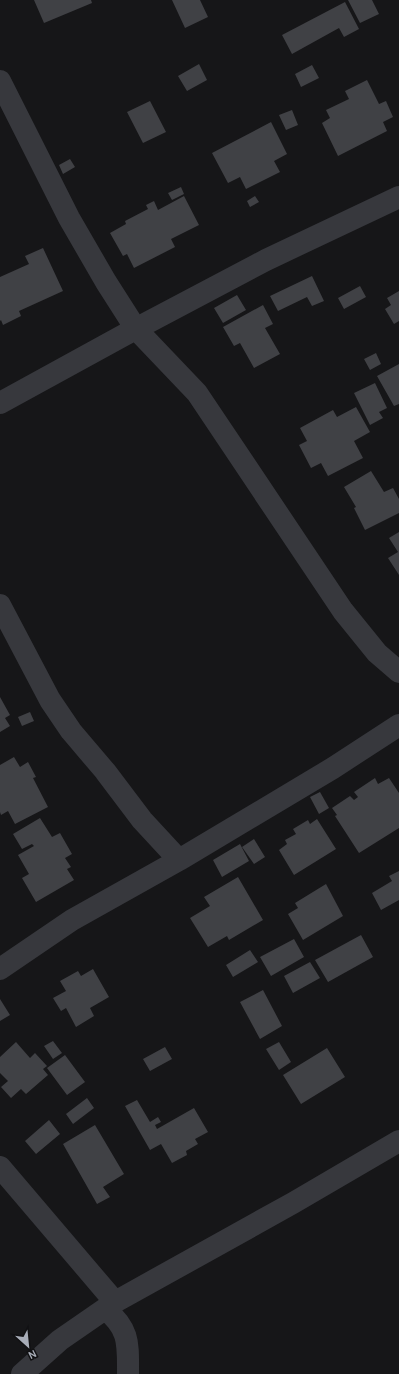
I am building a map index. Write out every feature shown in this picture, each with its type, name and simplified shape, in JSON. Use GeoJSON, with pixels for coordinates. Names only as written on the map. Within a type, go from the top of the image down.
{"type":"FeatureCollection","features":[{"type":"Feature","properties":{"kind":"street"},"geometry":{"type":"LineString","coordinates":[[0,81],[69,218],[106,282],[136,329],[197,393],[343,611],[378,653],[399,672]]}},
{"type":"Feature","properties":{"kind":"street"},"geometry":{"type":"LineString","coordinates":[[0,403],[266,260],[399,197]]}},
{"type":"Feature","properties":{"kind":"street"},"geometry":{"type":"LineString","coordinates":[[0,605],[50,700],[71,731],[142,820],[179,860]]}},
{"type":"Feature","properties":{"kind":"street"},"geometry":{"type":"LineString","coordinates":[[0,969],[72,920],[179,860],[333,768],[399,725]]}},
{"type":"Feature","properties":{"kind":"street"},"geometry":{"type":"LineString","coordinates":[[22,1374],[60,1340],[110,1306],[293,1203],[399,1141]]}},
{"type":"Feature","properties":{"kind":"street"},"geometry":{"type":"LineString","coordinates":[[0,1167],[110,1306],[126,1336],[128,1374]]}},
{"type":"Feature","properties":{"kind":"building"},"geometry":{"type":"Polygon","coordinates":[[[34,0],[91,0],[92,3],[44,23],[34,0]]]}},
{"type":"Feature","properties":{"kind":"building"},"geometry":{"type":"Polygon","coordinates":[[[172,0],[200,0],[208,17],[185,28],[172,0]]]}},
{"type":"Feature","properties":{"kind":"building"},"geometry":{"type":"Polygon","coordinates":[[[348,0],[372,0],[379,14],[360,23],[348,0]]]}},
{"type":"Feature","properties":{"kind":"building"},"geometry":{"type":"Polygon","coordinates":[[[345,2],[359,29],[344,37],[339,28],[292,54],[282,35],[345,2]]]}},
{"type":"Feature","properties":{"kind":"building"},"geometry":{"type":"Polygon","coordinates":[[[199,64],[207,80],[187,91],[178,76],[199,64]]]}},
{"type":"Feature","properties":{"kind":"building"},"geometry":{"type":"Polygon","coordinates":[[[312,65],[319,78],[301,87],[295,74],[312,65]]]}},
{"type":"Feature","properties":{"kind":"building"},"geometry":{"type":"Polygon","coordinates":[[[367,80],[379,104],[386,101],[393,117],[383,122],[387,131],[338,156],[322,123],[330,118],[326,110],[349,99],[345,91],[367,80]]]}},
{"type":"Feature","properties":{"kind":"building"},"geometry":{"type":"Polygon","coordinates":[[[150,101],[166,132],[143,143],[127,112],[150,101]]]}},
{"type":"Feature","properties":{"kind":"building"},"geometry":{"type":"Polygon","coordinates":[[[292,110],[298,125],[286,130],[279,115],[292,110]]]}},
{"type":"Feature","properties":{"kind":"building"},"geometry":{"type":"Polygon","coordinates":[[[271,122],[287,154],[274,161],[280,172],[246,189],[240,177],[228,183],[212,153],[271,122]]]}},
{"type":"Feature","properties":{"kind":"building"},"geometry":{"type":"Polygon","coordinates":[[[70,159],[75,167],[63,174],[59,165],[70,159]]]}},
{"type":"Feature","properties":{"kind":"building"},"geometry":{"type":"Polygon","coordinates":[[[181,187],[184,194],[172,200],[168,193],[181,187]]]}},
{"type":"Feature","properties":{"kind":"building"},"geometry":{"type":"Polygon","coordinates":[[[184,196],[199,225],[171,239],[175,247],[134,268],[127,254],[123,256],[110,233],[126,224],[125,221],[148,209],[146,205],[154,201],[158,210],[184,196]]]}},
{"type":"Feature","properties":{"kind":"building"},"geometry":{"type":"Polygon","coordinates":[[[255,196],[259,202],[250,207],[247,201],[255,196]]]}},
{"type":"Feature","properties":{"kind":"building"},"geometry":{"type":"Polygon","coordinates":[[[43,248],[63,291],[19,311],[21,316],[3,325],[1,320],[0,321],[0,277],[29,264],[25,256],[43,248]]]}},
{"type":"Feature","properties":{"kind":"building"},"geometry":{"type":"Polygon","coordinates":[[[312,276],[324,301],[312,306],[307,297],[278,311],[270,296],[312,276]]]}},
{"type":"Feature","properties":{"kind":"building"},"geometry":{"type":"Polygon","coordinates":[[[360,286],[366,297],[344,309],[338,298],[360,286]]]}},
{"type":"Feature","properties":{"kind":"building"},"geometry":{"type":"Polygon","coordinates":[[[399,291],[399,321],[394,324],[385,309],[391,305],[387,298],[399,291]]]}},
{"type":"Feature","properties":{"kind":"building"},"geometry":{"type":"Polygon","coordinates":[[[237,295],[246,310],[223,323],[214,308],[237,295]]]}},
{"type":"Feature","properties":{"kind":"building"},"geometry":{"type":"Polygon","coordinates":[[[263,305],[273,324],[265,328],[280,354],[254,368],[240,343],[234,346],[223,327],[263,305]]]}},
{"type":"Feature","properties":{"kind":"building"},"geometry":{"type":"Polygon","coordinates":[[[376,353],[381,364],[370,370],[364,359],[376,353]]]}},
{"type":"Feature","properties":{"kind":"building"},"geometry":{"type":"Polygon","coordinates":[[[399,364],[399,404],[394,406],[377,376],[399,364]]]}},
{"type":"Feature","properties":{"kind":"building"},"geometry":{"type":"Polygon","coordinates":[[[375,383],[387,408],[379,412],[383,418],[370,425],[354,393],[375,383]]]}},
{"type":"Feature","properties":{"kind":"building"},"geometry":{"type":"Polygon","coordinates":[[[356,407],[370,432],[354,441],[363,458],[328,476],[321,463],[311,468],[299,445],[307,441],[300,428],[333,410],[337,417],[356,407]]]}},
{"type":"Feature","properties":{"kind":"building"},"geometry":{"type":"Polygon","coordinates":[[[371,471],[384,492],[393,488],[399,499],[399,513],[365,530],[354,508],[356,507],[344,487],[371,471]]]}},
{"type":"Feature","properties":{"kind":"building"},"geometry":{"type":"Polygon","coordinates":[[[399,532],[399,575],[388,558],[398,552],[389,538],[399,532]]]}},
{"type":"Feature","properties":{"kind":"building"},"geometry":{"type":"Polygon","coordinates":[[[0,697],[10,715],[5,718],[10,726],[0,732],[0,697]]]}},
{"type":"Feature","properties":{"kind":"building"},"geometry":{"type":"Polygon","coordinates":[[[30,712],[34,721],[22,726],[18,717],[30,712]]]}},
{"type":"Feature","properties":{"kind":"building"},"geometry":{"type":"Polygon","coordinates":[[[14,757],[20,767],[28,762],[36,777],[33,778],[48,807],[15,824],[8,811],[1,815],[0,812],[0,765],[14,757]]]}},
{"type":"Feature","properties":{"kind":"building"},"geometry":{"type":"Polygon","coordinates":[[[375,778],[378,784],[389,778],[399,793],[399,828],[359,853],[335,816],[337,815],[332,808],[350,796],[354,800],[358,797],[354,792],[375,778]]]}},
{"type":"Feature","properties":{"kind":"building"},"geometry":{"type":"Polygon","coordinates":[[[320,792],[329,808],[319,814],[310,797],[320,792]]]}},
{"type":"Feature","properties":{"kind":"building"},"geometry":{"type":"Polygon","coordinates":[[[40,818],[52,837],[60,833],[72,854],[65,858],[71,867],[67,869],[74,880],[36,902],[22,878],[29,874],[18,855],[34,846],[32,844],[22,849],[13,834],[40,818]]]}},
{"type":"Feature","properties":{"kind":"building"},"geometry":{"type":"Polygon","coordinates":[[[317,819],[336,849],[294,875],[279,850],[287,844],[285,840],[296,834],[293,829],[308,820],[310,824],[317,819]]]}},
{"type":"Feature","properties":{"kind":"building"},"geometry":{"type":"Polygon","coordinates":[[[254,839],[265,857],[254,864],[242,847],[254,839]]]}},
{"type":"Feature","properties":{"kind":"building"},"geometry":{"type":"Polygon","coordinates":[[[240,844],[249,861],[222,877],[213,860],[240,844]]]}},
{"type":"Feature","properties":{"kind":"building"},"geometry":{"type":"Polygon","coordinates":[[[399,871],[399,900],[381,910],[372,893],[392,881],[389,876],[399,871]]]}},
{"type":"Feature","properties":{"kind":"building"},"geometry":{"type":"Polygon","coordinates":[[[238,877],[263,920],[229,940],[227,936],[208,947],[190,918],[210,906],[204,897],[238,877]]]}},
{"type":"Feature","properties":{"kind":"building"},"geometry":{"type":"Polygon","coordinates":[[[326,884],[343,916],[303,940],[288,914],[298,908],[295,903],[326,884]]]}},
{"type":"Feature","properties":{"kind":"building"},"geometry":{"type":"Polygon","coordinates":[[[361,935],[373,957],[328,982],[315,960],[361,935]]]}},
{"type":"Feature","properties":{"kind":"building"},"geometry":{"type":"Polygon","coordinates":[[[294,939],[304,957],[271,976],[260,957],[294,939]]]}},
{"type":"Feature","properties":{"kind":"building"},"geometry":{"type":"Polygon","coordinates":[[[250,950],[258,962],[233,977],[226,965],[250,950]]]}},
{"type":"Feature","properties":{"kind":"building"},"geometry":{"type":"Polygon","coordinates":[[[310,962],[320,978],[293,993],[284,976],[310,962]]]}},
{"type":"Feature","properties":{"kind":"building"},"geometry":{"type":"Polygon","coordinates":[[[93,969],[109,997],[90,1008],[94,1016],[76,1027],[66,1008],[61,1011],[53,998],[66,991],[60,981],[78,971],[81,976],[93,969]]]}},
{"type":"Feature","properties":{"kind":"building"},"geometry":{"type":"Polygon","coordinates":[[[263,990],[282,1026],[260,1039],[240,1002],[263,990]]]}},
{"type":"Feature","properties":{"kind":"building"},"geometry":{"type":"Polygon","coordinates":[[[0,999],[10,1015],[0,1021],[0,999]]]}},
{"type":"Feature","properties":{"kind":"building"},"geometry":{"type":"Polygon","coordinates":[[[53,1041],[62,1053],[53,1059],[44,1046],[53,1041]]]}},
{"type":"Feature","properties":{"kind":"building"},"geometry":{"type":"Polygon","coordinates":[[[16,1042],[30,1058],[35,1053],[47,1066],[43,1069],[48,1075],[26,1094],[21,1089],[11,1098],[1,1087],[8,1081],[0,1073],[0,1057],[16,1042]]]}},
{"type":"Feature","properties":{"kind":"building"},"geometry":{"type":"Polygon","coordinates":[[[279,1042],[291,1062],[279,1070],[266,1049],[279,1042]]]}},
{"type":"Feature","properties":{"kind":"building"},"geometry":{"type":"Polygon","coordinates":[[[165,1047],[172,1059],[150,1071],[143,1059],[165,1047]]]}},
{"type":"Feature","properties":{"kind":"building"},"geometry":{"type":"Polygon","coordinates":[[[327,1048],[345,1077],[301,1104],[283,1075],[327,1048]]]}},
{"type":"Feature","properties":{"kind":"building"},"geometry":{"type":"Polygon","coordinates":[[[65,1055],[85,1082],[67,1095],[47,1068],[65,1055]]]}},
{"type":"Feature","properties":{"kind":"building"},"geometry":{"type":"Polygon","coordinates":[[[87,1098],[94,1108],[73,1124],[66,1114],[87,1098]]]}},
{"type":"Feature","properties":{"kind":"building"},"geometry":{"type":"Polygon","coordinates":[[[137,1100],[150,1122],[158,1117],[161,1122],[155,1125],[157,1129],[194,1108],[208,1132],[195,1139],[198,1144],[186,1151],[187,1155],[172,1163],[161,1144],[150,1150],[125,1106],[137,1100]]]}},
{"type":"Feature","properties":{"kind":"building"},"geometry":{"type":"Polygon","coordinates":[[[49,1120],[60,1134],[36,1154],[25,1141],[49,1120]]]}},
{"type":"Feature","properties":{"kind":"building"},"geometry":{"type":"Polygon","coordinates":[[[95,1125],[124,1174],[103,1187],[110,1197],[97,1204],[63,1144],[95,1125]]]}}]}
